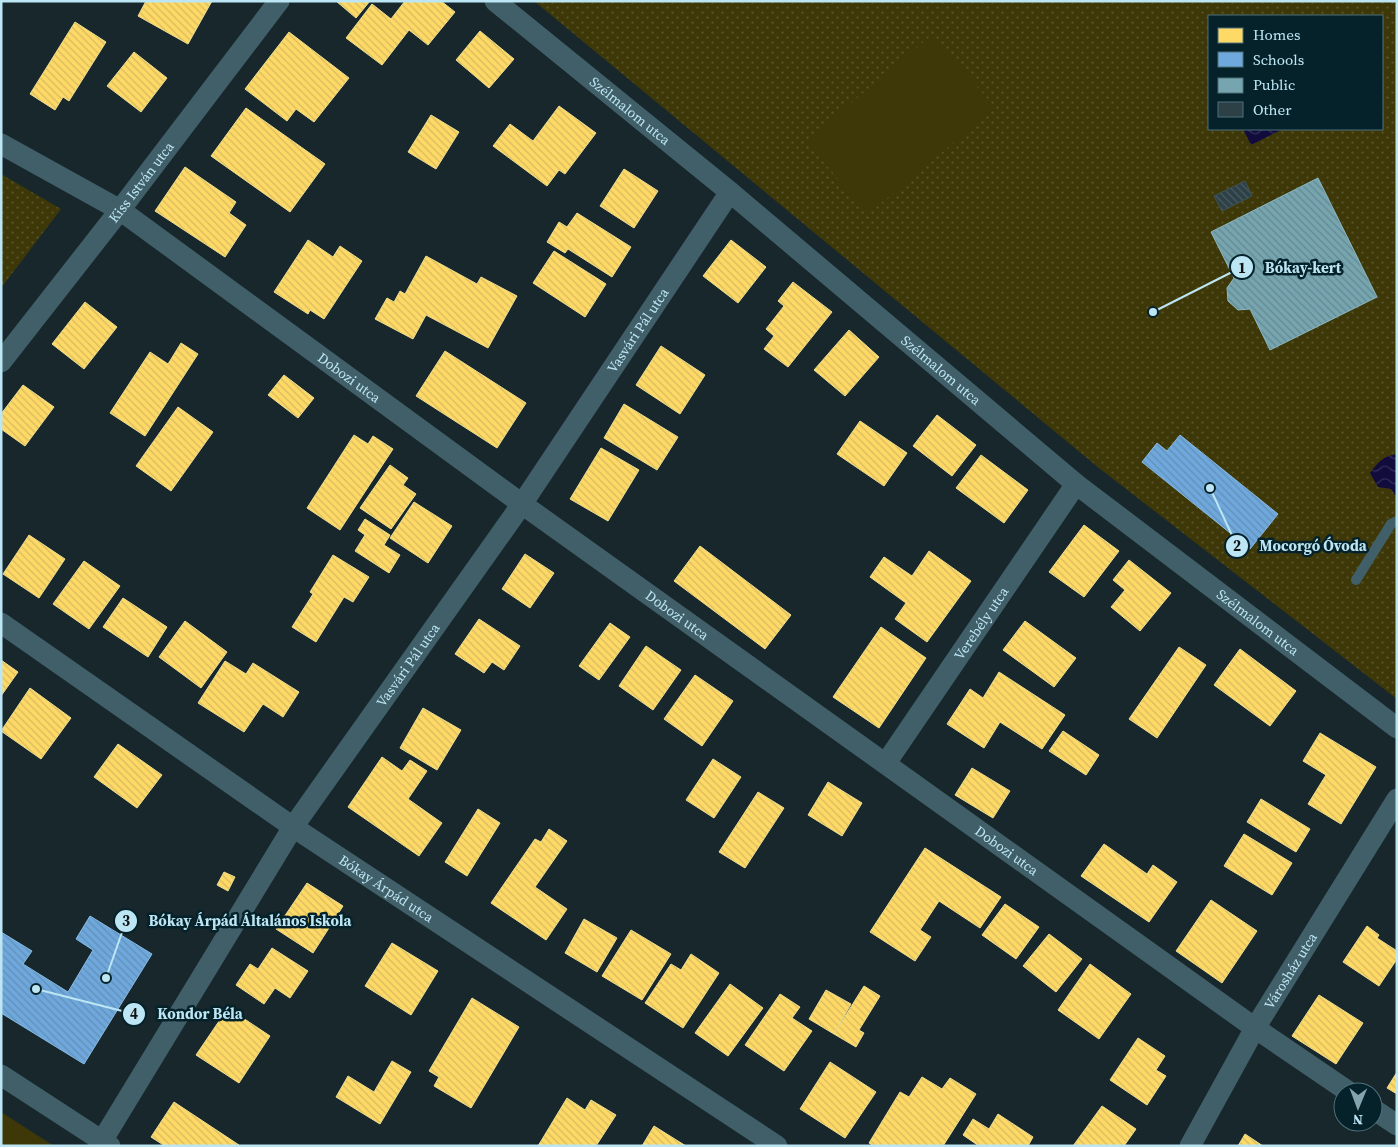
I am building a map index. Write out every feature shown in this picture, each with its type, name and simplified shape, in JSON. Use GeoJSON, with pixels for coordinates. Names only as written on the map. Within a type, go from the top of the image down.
{"type":"FeatureCollection","features":[{"type":"Feature","properties":{"kind":"street","name":"Kiss István utca"},"geometry":{"type":"LineString","coordinates":[[1,362],[120,210],[279,1]]}},
{"type":"Feature","properties":{"kind":"street","name":"Szélmalom utca"},"geometry":{"type":"LineString","coordinates":[[495,1],[730,192],[1076,484],[1397,728]]}},
{"type":"Feature","properties":{"kind":"street","name":"Dobozi utca"},"geometry":{"type":"LineString","coordinates":[[1,144],[120,210],[522,504],[1255,1028],[1334,1082]]}},
{"type":"Feature","properties":{"kind":"street","name":"Vasvári Pál utca"},"geometry":{"type":"LineString","coordinates":[[103,1144],[293,827],[522,504],[730,192]]}},
{"type":"Feature","properties":{"kind":"street","name":"Verebély utca"},"geometry":{"type":"LineString","coordinates":[[886,763],[1076,484]]}},
{"type":"Feature","properties":{"kind":"street","name":"Bókay Árpád utca"},"geometry":{"type":"LineString","coordinates":[[1,623],[293,827],[777,1146]]}},
{"type":"Feature","properties":{"kind":"street","name":"Városház utca"},"geometry":{"type":"LineString","coordinates":[[1190,1146],[1255,1028],[1397,800]]}},
{"type":"Feature","properties":{"kind":"street"},"geometry":{"type":"LineString","coordinates":[[1,1075],[103,1144]]}},
{"type":"Feature","properties":{"kind":"street"},"geometry":{"type":"LineString","coordinates":[[1383,1116],[1397,1125]]}},
{"type":"Feature","properties":{"kind":"lane"},"geometry":{"type":"LineString","coordinates":[[1356,580],[1391,524],[1397,521]]}},
{"type":"Feature","properties":{"kind":"shaded area"},"geometry":{"type":"Polygon","coordinates":[[[534,1],[1397,1],[1397,699],[1099,468],[534,1]]]}},
{"type":"Feature","properties":{"kind":"shaded area"},"geometry":{"type":"Polygon","coordinates":[[[933,34],[995,108],[868,214],[806,141],[933,34]]]}},
{"type":"Feature","properties":{"kind":"shaded area"},"geometry":{"type":"Polygon","coordinates":[[[1,174],[61,209],[1,288],[1,174]]]}},
{"type":"Feature","properties":{"kind":"shaded area"},"geometry":{"type":"Polygon","coordinates":[[[1,1112],[54,1146],[1,1146],[1,1112]]]}},
{"type":"Feature","properties":{"kind":"water"},"geometry":{"type":"Polygon","coordinates":[[[1244,130],[1281,130],[1251,145],[1244,130]]]}},
{"type":"Feature","properties":{"kind":"water"},"geometry":{"type":"Polygon","coordinates":[[[1397,454],[1397,498],[1391,489],[1378,487],[1370,473],[1381,460],[1397,454]]]}},
{"type":"Feature","properties":{"kind":"building: Homes"},"geometry":{"type":"Polygon","coordinates":[[[146,1],[212,1],[188,44],[138,16],[146,1]]]}},
{"type":"Feature","properties":{"kind":"building: Homes"},"geometry":{"type":"Polygon","coordinates":[[[336,1],[370,1],[356,18],[336,1]]]}},
{"type":"Feature","properties":{"kind":"building: Homes"},"geometry":{"type":"Polygon","coordinates":[[[405,1],[441,1],[455,12],[428,45],[409,30],[382,65],[346,38],[372,4],[391,19],[405,1]]]}},
{"type":"Feature","properties":{"kind":"building: Homes"},"geometry":{"type":"Polygon","coordinates":[[[75,22],[106,42],[69,101],[63,97],[55,110],[30,94],[75,22]]]}},
{"type":"Feature","properties":{"kind":"building: Homes"},"geometry":{"type":"Polygon","coordinates":[[[480,31],[514,59],[489,88],[456,60],[480,31]]]}},
{"type":"Feature","properties":{"kind":"building: Homes"},"geometry":{"type":"Polygon","coordinates":[[[289,32],[349,78],[314,122],[296,109],[287,121],[245,89],[289,32]]]}},
{"type":"Feature","properties":{"kind":"building: Homes"},"geometry":{"type":"Polygon","coordinates":[[[134,52],[167,78],[141,112],[107,86],[134,52]]]}},
{"type":"Feature","properties":{"kind":"building: Homes"},"geometry":{"type":"Polygon","coordinates":[[[559,106],[596,133],[565,174],[559,170],[547,186],[493,146],[510,124],[533,141],[559,106]]]}},
{"type":"Feature","properties":{"kind":"building: Homes"},"geometry":{"type":"Polygon","coordinates":[[[246,108],[325,164],[290,212],[211,156],[246,108]]]}},
{"type":"Feature","properties":{"kind":"building: Homes"},"geometry":{"type":"Polygon","coordinates":[[[431,115],[459,132],[436,169],[408,152],[431,115]]]}},
{"type":"Feature","properties":{"kind":"building: Homes"},"geometry":{"type":"Polygon","coordinates":[[[185,167],[236,202],[229,213],[246,225],[225,257],[155,211],[185,167]]]}},
{"type":"Feature","properties":{"kind":"building: Homes"},"geometry":{"type":"Polygon","coordinates":[[[624,169],[658,191],[634,228],[600,206],[624,169]]]}},
{"type":"Feature","properties":{"kind":"building: Homes"},"geometry":{"type":"Polygon","coordinates":[[[577,213],[631,247],[612,277],[568,249],[565,253],[547,242],[559,222],[567,227],[577,213]]]}},
{"type":"Feature","properties":{"kind":"building: Homes"},"geometry":{"type":"Polygon","coordinates":[[[308,240],[333,257],[340,246],[362,261],[324,319],[310,310],[308,314],[274,292],[308,240]]]}},
{"type":"Feature","properties":{"kind":"building: Homes"},"geometry":{"type":"Polygon","coordinates":[[[731,240],[766,267],[738,303],[703,276],[731,240]]]}},
{"type":"Feature","properties":{"kind":"building: Homes"},"geometry":{"type":"Polygon","coordinates":[[[554,251],[606,284],[585,317],[533,283],[554,251]]]}},
{"type":"Feature","properties":{"kind":"building: Homes"},"geometry":{"type":"Polygon","coordinates":[[[426,256],[477,284],[481,277],[517,296],[488,348],[426,315],[413,339],[375,319],[387,298],[394,302],[400,291],[405,294],[426,256]]]}},
{"type":"Feature","properties":{"kind":"building: Homes"},"geometry":{"type":"Polygon","coordinates":[[[793,282],[832,312],[788,367],[764,349],[774,336],[766,329],[784,306],[778,301],[793,282]]]}},
{"type":"Feature","properties":{"kind":"building: Homes"},"geometry":{"type":"Polygon","coordinates":[[[85,302],[117,327],[84,369],[52,344],[85,302]]]}},
{"type":"Feature","properties":{"kind":"building: Homes"},"geometry":{"type":"Polygon","coordinates":[[[849,330],[879,357],[845,396],[814,370],[849,330]]]}},
{"type":"Feature","properties":{"kind":"building: Homes"},"geometry":{"type":"Polygon","coordinates":[[[181,343],[198,354],[145,436],[110,413],[150,352],[168,364],[181,343]]]}},
{"type":"Feature","properties":{"kind":"building: Homes"},"geometry":{"type":"Polygon","coordinates":[[[661,346],[705,375],[680,414],[636,385],[661,346]]]}},
{"type":"Feature","properties":{"kind":"building: Homes"},"geometry":{"type":"Polygon","coordinates":[[[445,351],[526,403],[497,448],[416,396],[445,351]]]}},
{"type":"Feature","properties":{"kind":"building: Homes"},"geometry":{"type":"Polygon","coordinates":[[[284,375],[314,398],[298,418],[268,395],[284,375]]]}},
{"type":"Feature","properties":{"kind":"building: Homes"},"geometry":{"type":"Polygon","coordinates":[[[23,385],[54,407],[25,446],[1,429],[1,414],[23,385]]]}},
{"type":"Feature","properties":{"kind":"building: Homes"},"geometry":{"type":"Polygon","coordinates":[[[624,404],[678,437],[657,470],[604,438],[624,404]]]}},
{"type":"Feature","properties":{"kind":"building: Homes"},"geometry":{"type":"Polygon","coordinates":[[[178,407],[213,432],[171,491],[136,466],[178,407]]]}},
{"type":"Feature","properties":{"kind":"building: Homes"},"geometry":{"type":"Polygon","coordinates":[[[937,415],[976,445],[952,476],[913,446],[937,415]]]}},
{"type":"Feature","properties":{"kind":"building: Homes"},"geometry":{"type":"Polygon","coordinates":[[[860,421],[907,453],[884,486],[837,454],[860,421]]]}},
{"type":"Feature","properties":{"kind":"building: Homes"},"geometry":{"type":"Polygon","coordinates":[[[354,435],[368,444],[373,436],[393,449],[340,530],[307,508],[354,435]]]}},
{"type":"Feature","properties":{"kind":"building: Homes"},"geometry":{"type":"Polygon","coordinates":[[[601,448],[639,470],[608,521],[570,499],[601,448]]]}},
{"type":"Feature","properties":{"kind":"building: Homes"},"geometry":{"type":"Polygon","coordinates":[[[981,455],[1028,490],[1004,523],[956,488],[981,455]]]}},
{"type":"Feature","properties":{"kind":"building: Homes"},"geometry":{"type":"Polygon","coordinates":[[[390,465],[408,478],[403,485],[416,494],[391,529],[360,508],[390,465]]]}},
{"type":"Feature","properties":{"kind":"building: Homes"},"geometry":{"type":"Polygon","coordinates":[[[414,502],[452,526],[428,563],[390,538],[414,502]]]}},
{"type":"Feature","properties":{"kind":"building: Homes"},"geometry":{"type":"Polygon","coordinates":[[[365,519],[390,535],[384,545],[400,555],[389,573],[355,551],[365,535],[358,530],[365,519]]]}},
{"type":"Feature","properties":{"kind":"building: Homes"},"geometry":{"type":"Polygon","coordinates":[[[1084,525],[1119,551],[1084,597],[1049,572],[1084,525]]]}},
{"type":"Feature","properties":{"kind":"building: Homes"},"geometry":{"type":"Polygon","coordinates":[[[29,535],[65,559],[39,598],[3,574],[29,535]]]}},
{"type":"Feature","properties":{"kind":"building: Homes"},"geometry":{"type":"Polygon","coordinates":[[[700,546],[791,615],[765,649],[674,581],[700,546]]]}},
{"type":"Feature","properties":{"kind":"building: Homes"},"geometry":{"type":"Polygon","coordinates":[[[929,551],[971,581],[927,642],[895,619],[906,603],[870,577],[884,557],[912,576],[929,551]]]}},
{"type":"Feature","properties":{"kind":"building: Homes"},"geometry":{"type":"Polygon","coordinates":[[[525,554],[554,573],[530,608],[502,589],[525,554]]]}},
{"type":"Feature","properties":{"kind":"building: Homes"},"geometry":{"type":"Polygon","coordinates":[[[333,555],[369,577],[353,602],[344,597],[316,642],[292,627],[313,594],[310,592],[333,555]]]}},
{"type":"Feature","properties":{"kind":"building: Homes"},"geometry":{"type":"Polygon","coordinates":[[[1129,560],[1171,593],[1140,631],[1111,607],[1125,590],[1113,580],[1129,560]]]}},
{"type":"Feature","properties":{"kind":"building: Homes"},"geometry":{"type":"Polygon","coordinates":[[[84,561],[120,586],[89,629],[53,604],[84,561]]]}},
{"type":"Feature","properties":{"kind":"building: Homes"},"geometry":{"type":"Polygon","coordinates":[[[123,598],[167,627],[148,657],[103,627],[123,598]]]}},
{"type":"Feature","properties":{"kind":"building: Homes"},"geometry":{"type":"Polygon","coordinates":[[[479,619],[520,646],[504,670],[492,662],[484,673],[455,654],[479,619]]]}},
{"type":"Feature","properties":{"kind":"building: Homes"},"geometry":{"type":"Polygon","coordinates":[[[185,621],[227,652],[201,688],[159,657],[185,621]]]}},
{"type":"Feature","properties":{"kind":"building: Homes"},"geometry":{"type":"Polygon","coordinates":[[[1025,621],[1076,658],[1054,687],[1003,650],[1025,621]]]}},
{"type":"Feature","properties":{"kind":"building: Homes"},"geometry":{"type":"Polygon","coordinates":[[[610,623],[630,637],[599,680],[579,666],[610,623]]]}},
{"type":"Feature","properties":{"kind":"building: Homes"},"geometry":{"type":"Polygon","coordinates":[[[881,627],[926,658],[879,728],[833,697],[881,627]]]}},
{"type":"Feature","properties":{"kind":"building: Homes"},"geometry":{"type":"Polygon","coordinates":[[[646,646],[681,670],[653,710],[619,686],[646,646]]]}},
{"type":"Feature","properties":{"kind":"building: Homes"},"geometry":{"type":"Polygon","coordinates":[[[1179,647],[1206,665],[1157,738],[1129,719],[1179,647]]]}},
{"type":"Feature","properties":{"kind":"building: Homes"},"geometry":{"type":"Polygon","coordinates":[[[1240,649],[1296,691],[1270,726],[1214,685],[1240,649]]]}},
{"type":"Feature","properties":{"kind":"building: Homes"},"geometry":{"type":"Polygon","coordinates":[[[1,660],[18,672],[1,696],[1,660]]]}},
{"type":"Feature","properties":{"kind":"building: Homes"},"geometry":{"type":"Polygon","coordinates":[[[225,661],[246,674],[253,663],[299,692],[283,717],[263,704],[244,732],[198,703],[225,661]]]}},
{"type":"Feature","properties":{"kind":"building: Homes"},"geometry":{"type":"Polygon","coordinates":[[[999,672],[1065,715],[1042,749],[1000,722],[984,748],[947,724],[970,689],[983,698],[999,672]]]}},
{"type":"Feature","properties":{"kind":"building: Homes"},"geometry":{"type":"Polygon","coordinates":[[[695,675],[733,701],[702,746],[664,719],[695,675]]]}},
{"type":"Feature","properties":{"kind":"building: Homes"},"geometry":{"type":"Polygon","coordinates":[[[30,688],[71,718],[41,759],[1,731],[30,688]]]}},
{"type":"Feature","properties":{"kind":"building: Homes"},"geometry":{"type":"Polygon","coordinates":[[[423,708],[461,730],[437,770],[400,748],[423,708]]]}},
{"type":"Feature","properties":{"kind":"building: Homes"},"geometry":{"type":"Polygon","coordinates":[[[1063,731],[1099,755],[1086,775],[1049,751],[1063,731]]]}},
{"type":"Feature","properties":{"kind":"building: Homes"},"geometry":{"type":"Polygon","coordinates":[[[1320,733],[1376,767],[1341,824],[1308,804],[1326,775],[1303,761],[1320,733]]]}},
{"type":"Feature","properties":{"kind":"building: Homes"},"geometry":{"type":"Polygon","coordinates":[[[118,744],[162,775],[137,808],[94,777],[118,744]]]}},
{"type":"Feature","properties":{"kind":"building: Homes"},"geometry":{"type":"Polygon","coordinates":[[[382,757],[402,771],[410,760],[427,771],[408,799],[442,823],[419,856],[348,807],[382,757]]]}},
{"type":"Feature","properties":{"kind":"building: Homes"},"geometry":{"type":"Polygon","coordinates":[[[713,759],[741,777],[714,818],[686,800],[713,759]]]}},
{"type":"Feature","properties":{"kind":"building: Homes"},"geometry":{"type":"Polygon","coordinates":[[[972,768],[1010,791],[993,818],[955,795],[972,768]]]}},
{"type":"Feature","properties":{"kind":"building: Homes"},"geometry":{"type":"Polygon","coordinates":[[[828,782],[862,803],[842,836],[808,815],[828,782]]]}},
{"type":"Feature","properties":{"kind":"building: Homes"},"geometry":{"type":"Polygon","coordinates":[[[758,792],[784,808],[745,868],[719,852],[758,792]]]}},
{"type":"Feature","properties":{"kind":"building: Homes"},"geometry":{"type":"Polygon","coordinates":[[[1261,799],[1310,829],[1296,852],[1247,822],[1261,799]]]}},
{"type":"Feature","properties":{"kind":"building: Homes"},"geometry":{"type":"Polygon","coordinates":[[[478,809],[500,823],[467,876],[445,862],[478,809]]]}},
{"type":"Feature","properties":{"kind":"building: Homes"},"geometry":{"type":"Polygon","coordinates":[[[549,829],[567,841],[535,887],[567,909],[546,940],[491,903],[535,839],[541,842],[549,829]]]}},
{"type":"Feature","properties":{"kind":"building: Homes"},"geometry":{"type":"Polygon","coordinates":[[[1244,834],[1292,863],[1272,895],[1224,866],[1244,834]]]}},
{"type":"Feature","properties":{"kind":"building: Homes"},"geometry":{"type":"Polygon","coordinates":[[[1104,844],[1147,874],[1153,865],[1177,882],[1149,922],[1081,876],[1104,844]]]}},
{"type":"Feature","properties":{"kind":"building: Homes"},"geometry":{"type":"Polygon","coordinates":[[[925,848],[1001,897],[980,928],[939,901],[920,930],[931,937],[915,961],[870,932],[925,848]]]}},
{"type":"Feature","properties":{"kind":"building: Homes"},"geometry":{"type":"Polygon","coordinates":[[[224,872],[235,877],[228,891],[217,885],[224,872]]]}},
{"type":"Feature","properties":{"kind":"building: Homes"},"geometry":{"type":"Polygon","coordinates":[[[307,883],[343,906],[313,953],[276,929],[307,883]]]}},
{"type":"Feature","properties":{"kind":"building: Homes"},"geometry":{"type":"Polygon","coordinates":[[[1211,900],[1257,931],[1222,983],[1176,951],[1211,900]]]}},
{"type":"Feature","properties":{"kind":"building: Homes"},"geometry":{"type":"Polygon","coordinates":[[[1005,904],[1039,927],[1016,959],[982,935],[1005,904]]]}},
{"type":"Feature","properties":{"kind":"building: Homes"},"geometry":{"type":"Polygon","coordinates":[[[584,919],[617,938],[597,972],[565,953],[584,919]]]}},
{"type":"Feature","properties":{"kind":"building: Homes"},"geometry":{"type":"Polygon","coordinates":[[[1367,926],[1379,935],[1377,938],[1397,951],[1397,959],[1379,986],[1343,962],[1367,926]]]}},
{"type":"Feature","properties":{"kind":"building: Homes"},"geometry":{"type":"Polygon","coordinates":[[[631,930],[671,954],[642,1000],[602,976],[631,930]]]}},
{"type":"Feature","properties":{"kind":"building: Homes"},"geometry":{"type":"Polygon","coordinates":[[[1049,934],[1082,959],[1056,992],[1023,966],[1049,934]]]}},
{"type":"Feature","properties":{"kind":"building: Homes"},"geometry":{"type":"Polygon","coordinates":[[[392,943],[438,971],[411,1015],[365,986],[392,943]]]}},
{"type":"Feature","properties":{"kind":"building: Homes"},"geometry":{"type":"Polygon","coordinates":[[[272,948],[308,971],[290,998],[275,988],[264,1004],[236,985],[250,964],[258,969],[272,948]]]}},
{"type":"Feature","properties":{"kind":"building: Homes"},"geometry":{"type":"Polygon","coordinates":[[[691,954],[719,973],[683,1028],[645,1003],[671,964],[681,970],[691,954]]]}},
{"type":"Feature","properties":{"kind":"building: Homes"},"geometry":{"type":"Polygon","coordinates":[[[1090,964],[1131,994],[1099,1039],[1058,1010],[1090,964]]]}},
{"type":"Feature","properties":{"kind":"building: Homes"},"geometry":{"type":"Polygon","coordinates":[[[730,984],[763,1008],[728,1056],[695,1033],[730,984]]]}},
{"type":"Feature","properties":{"kind":"building: Homes"},"geometry":{"type":"Polygon","coordinates":[[[864,986],[880,996],[859,1030],[864,1033],[856,1047],[834,1034],[864,986]]]}},
{"type":"Feature","properties":{"kind":"building: Homes"},"geometry":{"type":"Polygon","coordinates":[[[826,990],[851,1004],[834,1034],[809,1019],[826,990]]]}},
{"type":"Feature","properties":{"kind":"building: Homes"},"geometry":{"type":"Polygon","coordinates":[[[780,994],[800,1007],[792,1018],[812,1031],[784,1071],[745,1045],[780,994]]]}},
{"type":"Feature","properties":{"kind":"building: Homes"},"geometry":{"type":"Polygon","coordinates":[[[1319,995],[1363,1023],[1336,1064],[1292,1036],[1319,995]]]}},
{"type":"Feature","properties":{"kind":"building: Homes"},"geometry":{"type":"Polygon","coordinates":[[[472,998],[519,1027],[471,1108],[434,1086],[439,1077],[429,1071],[472,998]]]}},
{"type":"Feature","properties":{"kind":"building: Homes"},"geometry":{"type":"Polygon","coordinates":[[[228,1008],[270,1036],[239,1083],[196,1055],[228,1008]]]}},
{"type":"Feature","properties":{"kind":"building: Homes"},"geometry":{"type":"Polygon","coordinates":[[[1138,1038],[1165,1056],[1156,1070],[1166,1076],[1147,1105],[1110,1080],[1138,1038]]]}},
{"type":"Feature","properties":{"kind":"building: Homes"},"geometry":{"type":"Polygon","coordinates":[[[392,1061],[411,1072],[380,1124],[336,1097],[348,1076],[374,1092],[392,1061]]]}},
{"type":"Feature","properties":{"kind":"building: Homes"},"geometry":{"type":"Polygon","coordinates":[[[830,1062],[876,1092],[845,1138],[800,1109],[830,1062]]]}},
{"type":"Feature","properties":{"kind":"building: Homes"},"geometry":{"type":"Polygon","coordinates":[[[1397,1072],[1397,1094],[1387,1088],[1397,1072]]]}},
{"type":"Feature","properties":{"kind":"building: Homes"},"geometry":{"type":"Polygon","coordinates":[[[922,1077],[942,1089],[950,1078],[976,1094],[943,1146],[874,1146],[869,1143],[900,1092],[909,1097],[922,1077]]]}},
{"type":"Feature","properties":{"kind":"building: Homes"},"geometry":{"type":"Polygon","coordinates":[[[567,1098],[585,1110],[591,1100],[616,1115],[596,1146],[538,1146],[567,1098]]]}},
{"type":"Feature","properties":{"kind":"building: Homes"},"geometry":{"type":"Polygon","coordinates":[[[174,1102],[239,1145],[165,1146],[151,1137],[174,1102]]]}},
{"type":"Feature","properties":{"kind":"building: Homes"},"geometry":{"type":"Polygon","coordinates":[[[1102,1106],[1136,1129],[1124,1146],[1073,1146],[1102,1106]]]}},
{"type":"Feature","properties":{"kind":"building: Homes"},"geometry":{"type":"Polygon","coordinates":[[[998,1114],[1033,1137],[1028,1146],[979,1146],[963,1135],[973,1119],[989,1129],[998,1114]]]}},
{"type":"Feature","properties":{"kind":"building: Homes"},"geometry":{"type":"Polygon","coordinates":[[[654,1126],[686,1146],[642,1146],[654,1126]]]}},
{"type":"Feature","properties":{"kind":"building: Homes"},"geometry":{"type":"Polygon","coordinates":[[[1245,1134],[1263,1146],[1238,1146],[1245,1134]]]}},
{"type":"Feature","properties":{"kind":"building: Schools"},"geometry":{"type":"Polygon","coordinates":[[[1180,435],[1278,514],[1250,549],[1142,462],[1157,443],[1167,451],[1180,435]]]}},
{"type":"Feature","properties":{"kind":"building: Schools"},"geometry":{"type":"Polygon","coordinates":[[[90,916],[152,954],[84,1064],[1,1013],[1,932],[32,951],[23,964],[68,992],[93,950],[76,939],[90,916]]]}},
{"type":"Feature","properties":{"kind":"building: Public"},"geometry":{"type":"Polygon","coordinates":[[[1318,178],[1377,297],[1270,350],[1250,309],[1238,310],[1228,301],[1227,288],[1234,278],[1211,232],[1318,178]]]}},
{"type":"Feature","properties":{"kind":"building: Other"},"geometry":{"type":"Polygon","coordinates":[[[1245,181],[1252,196],[1222,211],[1214,196],[1245,181]]]}},
{"type":"Feature","properties":{"kind":"place","name":"Bókay-kert"},"geometry":{"type":"Point","coordinates":[1153,312]}},
{"type":"Feature","properties":{"kind":"place","name":"Mocorgó Óvoda"},"geometry":{"type":"Point","coordinates":[1210,488]}},
{"type":"Feature","properties":{"kind":"place","name":"Bókay Árpád Általános Iskola"},"geometry":{"type":"Point","coordinates":[106,978]}},
{"type":"Feature","properties":{"kind":"place","name":"Kondor Béla"},"geometry":{"type":"Point","coordinates":[36,989]}}]}
